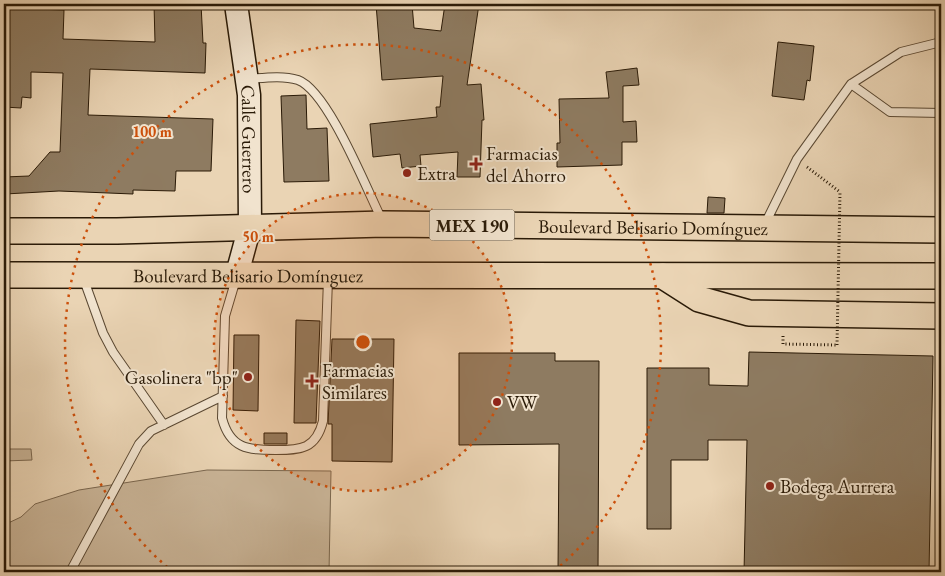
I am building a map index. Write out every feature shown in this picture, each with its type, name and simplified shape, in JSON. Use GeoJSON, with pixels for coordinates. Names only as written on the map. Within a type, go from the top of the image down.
{"type":"FeatureCollection","features":[{"type":"Feature","properties":{"kind":"main road","name":"Calle Guerrero"},"geometry":{"type":"LineString","coordinates":[[236,4],[250,95],[250,226],[237,274]]}},
{"type":"Feature","properties":{"kind":"main road","name":"Boulevard Belisario Domínguez"},"geometry":{"type":"LineString","coordinates":[[4,231],[117,231],[250,226],[384,224],[941,230]]}},
{"type":"Feature","properties":{"kind":"main road","name":"Boulevard Belisario Domínguez"},"geometry":{"type":"LineString","coordinates":[[4,276],[237,274],[328,276],[941,276]]}},
{"type":"Feature","properties":{"kind":"main road"},"geometry":{"type":"LineString","coordinates":[[663,276],[699,299],[750,313],[941,316]]}},
{"type":"Feature","properties":{"kind":"lane"},"geometry":{"type":"LineString","coordinates":[[764,228],[797,159],[851,84],[901,52],[941,42]]}},
{"type":"Feature","properties":{"kind":"lane"},"geometry":{"type":"LineString","coordinates":[[247,79],[280,77],[296,80],[310,86],[335,124],[384,224]]}},
{"type":"Feature","properties":{"kind":"lane"},"geometry":{"type":"LineString","coordinates":[[851,84],[890,112],[941,113]]}},
{"type":"Feature","properties":{"kind":"lane"},"geometry":{"type":"LineString","coordinates":[[237,274],[225,316],[222,418],[225,429],[240,446],[250,450],[295,450],[306,447],[314,441],[320,432],[323,421],[328,276]]}},
{"type":"Feature","properties":{"kind":"lane"},"geometry":{"type":"LineString","coordinates":[[83,275],[103,333],[113,352],[164,424]]}},
{"type":"Feature","properties":{"kind":"lane"},"geometry":{"type":"LineString","coordinates":[[70,572],[140,444],[151,431],[223,396]]}},
{"type":"Feature","properties":{"kind":"path"},"geometry":{"type":"LineString","coordinates":[[783,344],[837,345],[840,192],[797,159]]}},
{"type":"Feature","properties":{"kind":"shaded area"},"geometry":{"type":"Polygon","coordinates":[[[4,449],[31,449],[32,460],[4,461],[4,449]]]}},
{"type":"Feature","properties":{"kind":"shaded area"},"geometry":{"type":"Polygon","coordinates":[[[207,470],[331,471],[329,572],[4,572],[4,525],[21,517],[35,504],[79,490],[207,470]]]}},
{"type":"Feature","properties":{"kind":"building"},"geometry":{"type":"Polygon","coordinates":[[[154,4],[201,4],[203,43],[206,43],[205,73],[90,69],[88,115],[213,119],[211,171],[176,171],[175,191],[133,190],[133,194],[59,191],[5,194],[4,177],[29,176],[50,152],[60,152],[63,73],[31,72],[31,98],[22,97],[21,108],[4,107],[4,8],[64,10],[63,39],[155,42],[154,4]]]}},
{"type":"Feature","properties":{"kind":"building"},"geometry":{"type":"Polygon","coordinates":[[[376,4],[412,4],[414,28],[441,31],[445,4],[479,4],[467,85],[481,84],[484,120],[482,120],[480,177],[457,177],[458,152],[420,155],[421,166],[402,168],[400,154],[373,157],[370,124],[437,117],[436,107],[440,107],[443,76],[382,80],[376,4]]]}},
{"type":"Feature","properties":{"kind":"building"},"geometry":{"type":"Polygon","coordinates":[[[778,42],[814,46],[810,81],[807,80],[804,100],[772,96],[778,42]]]}},
{"type":"Feature","properties":{"kind":"building"},"geometry":{"type":"Polygon","coordinates":[[[637,68],[639,85],[623,86],[623,122],[636,121],[637,142],[622,142],[622,165],[557,167],[557,143],[560,143],[559,99],[609,98],[606,72],[637,68]]]}},
{"type":"Feature","properties":{"kind":"building"},"geometry":{"type":"Polygon","coordinates":[[[306,95],[307,129],[327,128],[329,181],[284,182],[281,96],[306,95]]]}},
{"type":"Feature","properties":{"kind":"building"},"geometry":{"type":"Polygon","coordinates":[[[708,197],[725,198],[724,213],[707,213],[708,197]]]}},
{"type":"Feature","properties":{"kind":"building"},"geometry":{"type":"Polygon","coordinates":[[[296,320],[320,321],[316,423],[294,423],[296,320]]]}},
{"type":"Feature","properties":{"kind":"building"},"geometry":{"type":"Polygon","coordinates":[[[234,335],[259,335],[258,411],[233,410],[234,335]]]}},
{"type":"Feature","properties":{"kind":"building"},"geometry":{"type":"Polygon","coordinates":[[[332,339],[394,339],[392,462],[332,461],[332,424],[328,424],[332,339]]]}},
{"type":"Feature","properties":{"kind":"building"},"geometry":{"type":"Polygon","coordinates":[[[749,352],[933,356],[929,572],[744,572],[747,440],[708,440],[708,460],[671,460],[671,529],[647,529],[647,368],[709,368],[709,385],[748,386],[749,352]]]}},
{"type":"Feature","properties":{"kind":"building"},"geometry":{"type":"Polygon","coordinates":[[[459,353],[555,353],[555,361],[599,361],[598,572],[558,572],[559,444],[459,445],[459,353]]]}},
{"type":"Feature","properties":{"kind":"building"},"geometry":{"type":"Polygon","coordinates":[[[264,433],[287,433],[287,444],[264,444],[264,433]]]}},
{"type":"Feature","properties":{"kind":"place","name":"Farmacias del Ahorro"},"geometry":{"type":"Point","coordinates":[476,164]}},
{"type":"Feature","properties":{"kind":"place","name":"Extra"},"geometry":{"type":"Point","coordinates":[407,173]}},
{"type":"Feature","properties":{"kind":"place","name":"Gasolinera \"bp\""},"geometry":{"type":"Point","coordinates":[248,377]}},
{"type":"Feature","properties":{"kind":"place","name":"Farmacias Similares"},"geometry":{"type":"Point","coordinates":[312,381]}},
{"type":"Feature","properties":{"kind":"place","name":"VW"},"geometry":{"type":"Point","coordinates":[497,402]}},
{"type":"Feature","properties":{"kind":"place","name":"Bodega Aurrera"},"geometry":{"type":"Point","coordinates":[770,486]}}]}
